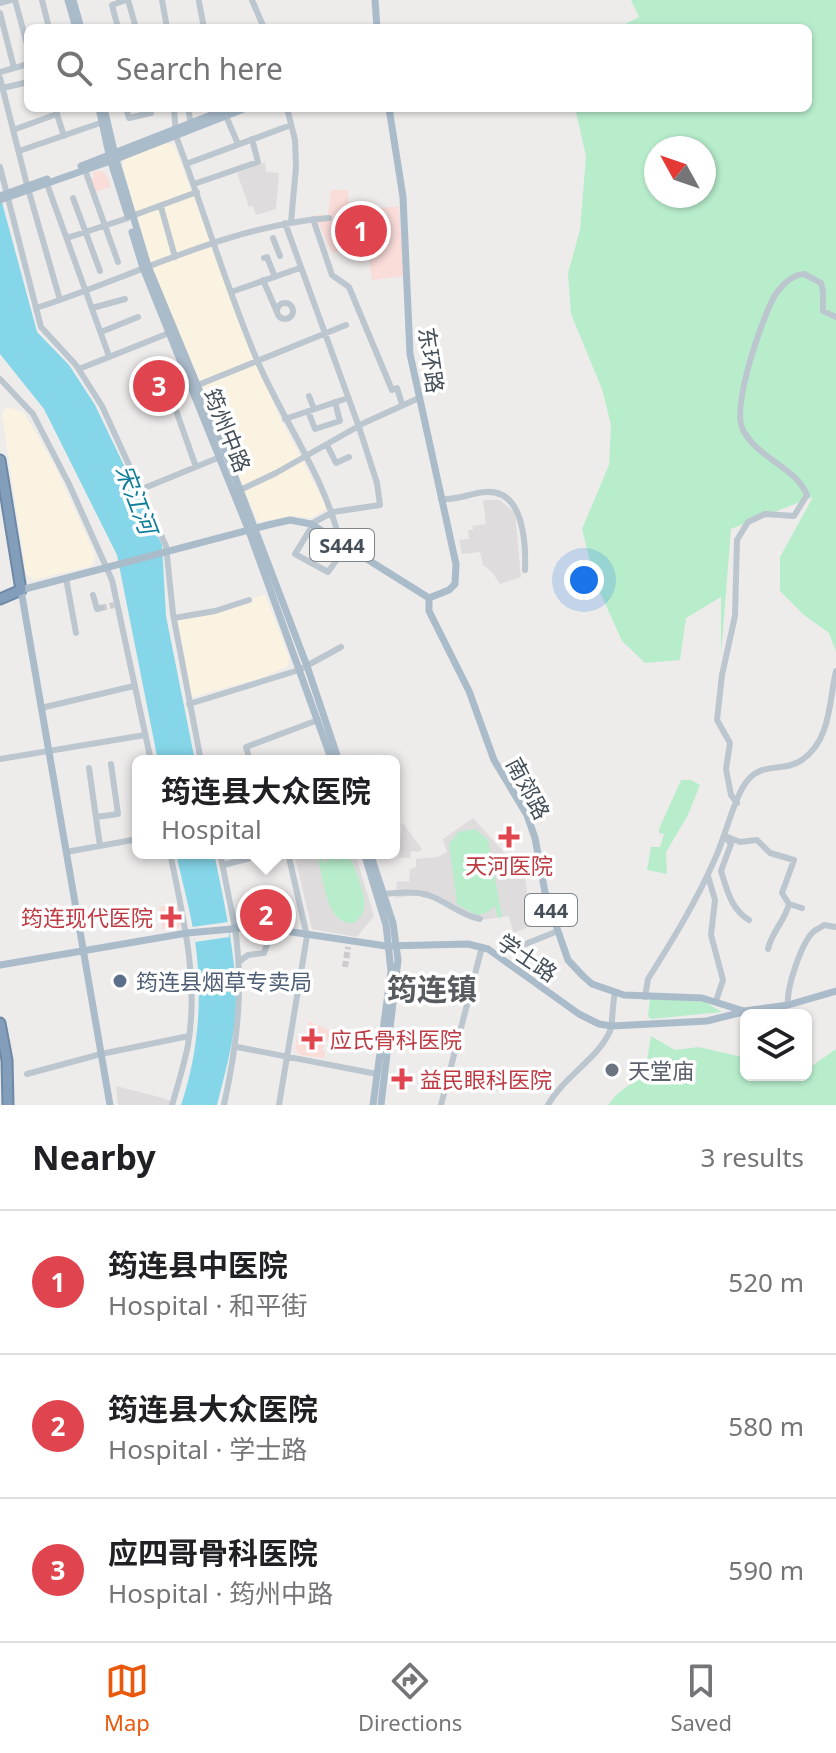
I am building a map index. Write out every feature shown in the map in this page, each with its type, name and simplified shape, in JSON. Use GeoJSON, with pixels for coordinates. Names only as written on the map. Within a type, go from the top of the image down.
{"type":"FeatureCollection","features":[{"type":"Feature","properties":{"kind":"highway"},"geometry":{"type":"LineString","coordinates":[[0,460],[21,590],[0,599]]}},
{"type":"Feature","properties":{"kind":"highway"},"geometry":{"type":"LineString","coordinates":[[0,1023],[7,1060],[8,1105]]}},
{"type":"Feature","properties":{"kind":"main road"},"geometry":{"type":"LineString","coordinates":[[70,0],[78,24]]}},
{"type":"Feature","properties":{"kind":"main road"},"geometry":{"type":"LineString","coordinates":[[375,0],[377,24]]}},
{"type":"Feature","properties":{"kind":"main road"},"geometry":{"type":"LineString","coordinates":[[102,112],[112,158]]}},
{"type":"Feature","properties":{"kind":"main road"},"geometry":{"type":"LineString","coordinates":[[103,112],[112,158]]}},
{"type":"Feature","properties":{"kind":"main road"},"geometry":{"type":"LineString","coordinates":[[176,133],[191,124],[228,112]]}},
{"type":"Feature","properties":{"kind":"main road"},"geometry":{"type":"LineString","coordinates":[[3,197],[228,112]]}},
{"type":"Feature","properties":{"kind":"main road","name":"东环路"},"geometry":{"type":"LineString","coordinates":[[390,112],[403,197],[410,354],[456,564],[457,579],[449,590],[429,598]]}},
{"type":"Feature","properties":{"kind":"main road"},"geometry":{"type":"LineString","coordinates":[[28,188],[47,184],[112,158]]}},
{"type":"Feature","properties":{"kind":"main road","name":"筠州中路"},"geometry":{"type":"LineString","coordinates":[[112,158],[182,370],[252,530],[303,668]]}},
{"type":"Feature","properties":{"kind":"main road","name":"筠州中路"},"geometry":{"type":"LineString","coordinates":[[146,267],[198,385],[240,490],[252,530]]}},
{"type":"Feature","properties":{"kind":"main road","name":"S444"},"geometry":{"type":"LineString","coordinates":[[21,590],[290,520],[311,524],[429,598]]}},
{"type":"Feature","properties":{"kind":"main road"},"geometry":{"type":"LineString","coordinates":[[21,590],[110,1105]]}},
{"type":"Feature","properties":{"kind":"main road","name":"南郊路"},"geometry":{"type":"LineString","coordinates":[[429,598],[429,611],[469,691],[494,760],[532,827],[545,892],[568,960],[592,984],[615,993],[686,997],[716,1001],[740,1010]]}},
{"type":"Feature","properties":{"kind":"main road"},"geometry":{"type":"LineString","coordinates":[[303,668],[330,755]]}},
{"type":"Feature","properties":{"kind":"main road"},"geometry":{"type":"LineString","coordinates":[[303,668],[337,755]]}},
{"type":"Feature","properties":{"kind":"main road"},"geometry":{"type":"LineString","coordinates":[[369,859],[383,894],[394,946],[373,1105]]}},
{"type":"Feature","properties":{"kind":"main road"},"geometry":{"type":"LineString","coordinates":[[369,859],[398,960],[381,1105]]}},
{"type":"Feature","properties":{"kind":"main road","name":"学士路"},"geometry":{"type":"LineString","coordinates":[[189,933],[234,928],[277,930],[348,944],[468,944],[482,947],[498,955],[579,1014],[599,1024],[612,1026],[707,1021],[740,1012]]}},
{"type":"Feature","properties":{"kind":"main road"},"geometry":{"type":"LineString","coordinates":[[0,965],[189,933]]}},
{"type":"Feature","properties":{"kind":"main road","name":"南郊路"},"geometry":{"type":"LineString","coordinates":[[759,1009],[788,1005],[836,991]]}},
{"type":"Feature","properties":{"kind":"street"},"geometry":{"type":"LineString","coordinates":[[0,3],[13,0],[24,35]]}},
{"type":"Feature","properties":{"kind":"street"},"geometry":{"type":"LineString","coordinates":[[42,0],[48,24]]}},
{"type":"Feature","properties":{"kind":"street"},"geometry":{"type":"LineString","coordinates":[[117,24],[112,5],[127,0],[135,24]]}},
{"type":"Feature","properties":{"kind":"street"},"geometry":{"type":"LineString","coordinates":[[162,0],[166,24]]}},
{"type":"Feature","properties":{"kind":"street"},"geometry":{"type":"LineString","coordinates":[[252,0],[262,24]]}},
{"type":"Feature","properties":{"kind":"street"},"geometry":{"type":"LineString","coordinates":[[199,2],[203,24]]}},
{"type":"Feature","properties":{"kind":"street"},"geometry":{"type":"LineString","coordinates":[[0,13],[14,68]]}},
{"type":"Feature","properties":{"kind":"street"},"geometry":{"type":"LineString","coordinates":[[0,72],[24,65]]}},
{"type":"Feature","properties":{"kind":"street"},"geometry":{"type":"LineString","coordinates":[[0,78],[60,300]]}},
{"type":"Feature","properties":{"kind":"street"},"geometry":{"type":"LineString","coordinates":[[3,88],[24,83]]}},
{"type":"Feature","properties":{"kind":"street"},"geometry":{"type":"LineString","coordinates":[[13,130],[54,112]]}},
{"type":"Feature","properties":{"kind":"street"},"geometry":{"type":"LineString","coordinates":[[56,112],[64,136]]}},
{"type":"Feature","properties":{"kind":"street"},"geometry":{"type":"LineString","coordinates":[[127,112],[129,118],[151,112]]}},
{"type":"Feature","properties":{"kind":"street"},"geometry":{"type":"LineString","coordinates":[[174,112],[176,133],[186,164],[257,360],[333,512],[343,545],[328,572],[295,554],[311,524],[333,512],[380,505],[377,483],[359,427],[300,268],[288,222],[296,167],[288,112]]}},
{"type":"Feature","properties":{"kind":"street"},"geometry":{"type":"LineString","coordinates":[[189,112],[191,124]]}},
{"type":"Feature","properties":{"kind":"street"},"geometry":{"type":"LineString","coordinates":[[228,112],[238,144]]}},
{"type":"Feature","properties":{"kind":"street"},"geometry":{"type":"LineString","coordinates":[[19,151],[103,122]]}},
{"type":"Feature","properties":{"kind":"street"},"geometry":{"type":"LineString","coordinates":[[186,164],[291,125]]}},
{"type":"Feature","properties":{"kind":"street"},"geometry":{"type":"LineString","coordinates":[[194,184],[258,162],[252,139]]}},
{"type":"Feature","properties":{"kind":"street"},"geometry":{"type":"LineString","coordinates":[[0,167],[3,197],[41,327],[79,369],[102,406],[142,489],[167,552],[174,618],[200,755]]}},
{"type":"Feature","properties":{"kind":"street"},"geometry":{"type":"LineString","coordinates":[[85,170],[118,262]]}},
{"type":"Feature","properties":{"kind":"street"},"geometry":{"type":"LineString","coordinates":[[47,184],[109,356]]}},
{"type":"Feature","properties":{"kind":"street"},"geometry":{"type":"LineString","coordinates":[[67,238],[197,192]]}},
{"type":"Feature","properties":{"kind":"street"},"geometry":{"type":"LineString","coordinates":[[73,198],[100,271]]}},
{"type":"Feature","properties":{"kind":"street"},"geometry":{"type":"LineString","coordinates":[[161,207],[175,257]]}},
{"type":"Feature","properties":{"kind":"street"},"geometry":{"type":"LineString","coordinates":[[36,308],[214,243],[288,222],[329,218]]}},
{"type":"Feature","properties":{"kind":"street"},"geometry":{"type":"LineString","coordinates":[[313,219],[332,275],[349,287],[392,390],[397,388],[402,404]]}},
{"type":"Feature","properties":{"kind":"street"},"geometry":{"type":"LineString","coordinates":[[273,238],[279,253],[266,255],[265,258],[275,277]]}},
{"type":"Feature","properties":{"kind":"street"},"geometry":{"type":"LineString","coordinates":[[231,292],[300,268]]}},
{"type":"Feature","properties":{"kind":"street"},"geometry":{"type":"LineString","coordinates":[[737,803],[731,795],[726,769],[730,743],[717,720],[722,675],[735,616],[737,540],[748,522],[765,514],[794,516],[807,495],[802,483],[758,449],[743,431],[739,415],[743,384],[775,295],[790,278],[804,274],[821,283],[823,311],[836,317]]}},
{"type":"Feature","properties":{"kind":"street"},"geometry":{"type":"LineString","coordinates":[[263,280],[277,312]]}},
{"type":"Feature","properties":{"kind":"street"},"geometry":{"type":"LineString","coordinates":[[92,308],[125,299]]}},
{"type":"Feature","properties":{"kind":"street"},"geometry":{"type":"LineString","coordinates":[[101,332],[138,317]]}},
{"type":"Feature","properties":{"kind":"street"},"geometry":{"type":"LineString","coordinates":[[198,385],[346,325]]}},
{"type":"Feature","properties":{"kind":"street"},"geometry":{"type":"LineString","coordinates":[[79,369],[169,333]]}},
{"type":"Feature","properties":{"kind":"street"},"geometry":{"type":"LineString","coordinates":[[145,385],[167,376]]}},
{"type":"Feature","properties":{"kind":"street"},"geometry":{"type":"LineString","coordinates":[[0,379],[33,414],[69,484],[99,556],[107,567],[150,755]]}},
{"type":"Feature","properties":{"kind":"street"},"geometry":{"type":"LineString","coordinates":[[0,391],[10,390]]}},
{"type":"Feature","properties":{"kind":"street"},"geometry":{"type":"LineString","coordinates":[[309,396],[315,429],[340,421],[335,402]]}},
{"type":"Feature","properties":{"kind":"street"},"geometry":{"type":"LineString","coordinates":[[285,419],[348,398]]}},
{"type":"Feature","properties":{"kind":"street"},"geometry":{"type":"LineString","coordinates":[[240,490],[402,404],[419,398]]}},
{"type":"Feature","properties":{"kind":"street"},"geometry":{"type":"LineString","coordinates":[[172,399],[196,467]]}},
{"type":"Feature","properties":{"kind":"street"},"geometry":{"type":"LineString","coordinates":[[327,445],[336,463],[349,457]]}},
{"type":"Feature","properties":{"kind":"street"},"geometry":{"type":"LineString","coordinates":[[142,489],[220,457]]}},
{"type":"Feature","properties":{"kind":"street"},"geometry":{"type":"LineString","coordinates":[[441,499],[465,499],[486,492],[501,495],[517,511],[525,570]]}},
{"type":"Feature","properties":{"kind":"street"},"geometry":{"type":"LineString","coordinates":[[66,578],[76,633]]}},
{"type":"Feature","properties":{"kind":"street"},"geometry":{"type":"LineString","coordinates":[[93,595],[97,609],[101,608]]}},
{"type":"Feature","properties":{"kind":"street"},"geometry":{"type":"LineString","coordinates":[[174,618],[215,611],[249,600]]}},
{"type":"Feature","properties":{"kind":"street"},"geometry":{"type":"LineString","coordinates":[[189,704],[303,668],[341,647]]}},
{"type":"Feature","properties":{"kind":"street"},"geometry":{"type":"LineString","coordinates":[[645,997],[648,979],[708,876],[744,786],[756,772],[765,768],[790,766],[803,760],[816,745],[829,718],[836,671]]}},
{"type":"Feature","properties":{"kind":"street"},"geometry":{"type":"LineString","coordinates":[[41,708],[134,686]]}},
{"type":"Feature","properties":{"kind":"street"},"geometry":{"type":"LineString","coordinates":[[248,755],[246,747],[318,720]]}},
{"type":"Feature","properties":{"kind":"street"},"geometry":{"type":"LineString","coordinates":[[0,759],[145,735]]}},
{"type":"Feature","properties":{"kind":"street"},"geometry":{"type":"LineString","coordinates":[[96,817],[118,814],[111,764]]}},
{"type":"Feature","properties":{"kind":"street"},"geometry":{"type":"LineString","coordinates":[[89,768],[100,846]]}},
{"type":"Feature","properties":{"kind":"street"},"geometry":{"type":"LineString","coordinates":[[725,836],[740,842],[757,840],[770,853],[794,860],[782,893],[789,904],[802,908]]}},
{"type":"Feature","properties":{"kind":"street"},"geometry":{"type":"LineString","coordinates":[[725,836],[731,850],[721,871],[730,899],[741,915],[749,920]]}},
{"type":"Feature","properties":{"kind":"street"},"geometry":{"type":"LineString","coordinates":[[66,852],[132,840]]}},
{"type":"Feature","properties":{"kind":"street"},"geometry":{"type":"LineString","coordinates":[[171,859],[189,933],[191,1004],[189,1036],[172,1105]]}},
{"type":"Feature","properties":{"kind":"street"},"geometry":{"type":"LineString","coordinates":[[222,859],[240,961],[237,1047],[224,1105]]}},
{"type":"Feature","properties":{"kind":"street"},"geometry":{"type":"LineString","coordinates":[[223,865],[246,859]]}},
{"type":"Feature","properties":{"kind":"street"},"geometry":{"type":"LineString","coordinates":[[279,1105],[307,936],[289,859]]}},
{"type":"Feature","properties":{"kind":"street"},"geometry":{"type":"LineString","coordinates":[[708,876],[715,900],[711,935],[723,973],[716,1001]]}},
{"type":"Feature","properties":{"kind":"street"},"geometry":{"type":"LineString","coordinates":[[383,894],[409,892],[426,895],[466,916],[480,919]]}},
{"type":"Feature","properties":{"kind":"street"},"geometry":{"type":"LineString","coordinates":[[768,949],[773,932],[786,916],[789,904]]}},
{"type":"Feature","properties":{"kind":"street"},"geometry":{"type":"LineString","coordinates":[[788,1005],[790,985],[812,933],[824,925],[836,927]]}},
{"type":"Feature","properties":{"kind":"street"},"geometry":{"type":"LineString","coordinates":[[240,961],[248,955],[264,953],[269,938],[275,939],[277,930]]}},
{"type":"Feature","properties":{"kind":"street"},"geometry":{"type":"LineString","coordinates":[[498,955],[558,931]]}},
{"type":"Feature","properties":{"kind":"street"},"geometry":{"type":"LineString","coordinates":[[441,1105],[482,947]]}},
{"type":"Feature","properties":{"kind":"street"},"geometry":{"type":"LineString","coordinates":[[548,1105],[608,1036],[615,993]]}},
{"type":"Feature","properties":{"kind":"street"},"geometry":{"type":"LineString","coordinates":[[27,1074],[101,1054],[189,1036]]}},
{"type":"Feature","properties":{"kind":"street"},"geometry":{"type":"LineString","coordinates":[[237,1047],[377,1074]]}},
{"type":"Feature","properties":{"kind":"shaded area"},"geometry":{"type":"Polygon","coordinates":[[[164,143],[174,145],[279,416],[325,504],[326,509],[311,518],[293,516],[258,522],[153,272],[121,171],[125,158],[164,143]]]}},
{"type":"Feature","properties":{"kind":"shaded area"},"geometry":{"type":"Polygon","coordinates":[[[265,162],[266,172],[279,173],[276,209],[256,215],[253,206],[249,207],[237,173],[265,162]]]}},
{"type":"Feature","properties":{"kind":"shaded area"},"geometry":{"type":"Polygon","coordinates":[[[101,170],[111,187],[95,192],[91,179],[93,173],[101,170]]]}},
{"type":"Feature","properties":{"kind":"shaded area"},"geometry":{"type":"Polygon","coordinates":[[[331,190],[348,190],[349,205],[354,211],[399,206],[404,276],[372,280],[369,255],[376,253],[375,247],[332,253],[315,215],[328,215],[331,190]]]}},
{"type":"Feature","properties":{"kind":"shaded area"},"geometry":{"type":"Polygon","coordinates":[[[5,409],[24,413],[56,468],[93,551],[95,560],[91,566],[33,580],[26,573],[2,414],[5,409]]]}},
{"type":"Feature","properties":{"kind":"shaded area"},"geometry":{"type":"Polygon","coordinates":[[[483,500],[500,500],[515,513],[521,577],[500,584],[483,565],[480,552],[462,554],[459,540],[469,539],[468,530],[473,530],[472,526],[486,524],[483,500]]]}},
{"type":"Feature","properties":{"kind":"shaded area"},"geometry":{"type":"Polygon","coordinates":[[[265,595],[289,657],[288,666],[261,678],[191,697],[178,621],[265,595]]]}},
{"type":"Feature","properties":{"kind":"shaded area"},"geometry":{"type":"Polygon","coordinates":[[[473,818],[504,852],[524,867],[531,926],[513,933],[509,916],[474,921],[417,895],[395,898],[397,881],[409,882],[410,869],[416,867],[416,859],[437,857],[447,852],[443,839],[473,818]]]}},
{"type":"Feature","properties":{"kind":"shaded area"},"geometry":{"type":"Polygon","coordinates":[[[402,822],[422,849],[411,851],[410,858],[400,858],[402,822]]]}},
{"type":"Feature","properties":{"kind":"shaded area"},"geometry":{"type":"Polygon","coordinates":[[[295,859],[357,859],[374,916],[357,937],[312,929],[295,859]]]}},
{"type":"Feature","properties":{"kind":"shaded area","name":"筠连现代医院"},"geometry":{"type":"Polygon","coordinates":[[[179,904],[183,926],[163,930],[159,907],[179,904]]]}},
{"type":"Feature","properties":{"kind":"shaded area","name":"应氏骨科医院"},"geometry":{"type":"Polygon","coordinates":[[[308,1021],[332,1031],[322,1050],[325,1051],[324,1058],[300,1055],[295,1048],[298,1035],[305,1036],[308,1021]]]}},
{"type":"Feature","properties":{"kind":"shaded area"},"geometry":{"type":"Polygon","coordinates":[[[116,1086],[171,1101],[169,1105],[118,1105],[116,1086]]]}},
{"type":"Feature","properties":{"kind":"green space"},"geometry":{"type":"Polygon","coordinates":[[[631,0],[836,0],[836,652],[829,633],[804,615],[780,591],[780,557],[813,497],[731,529],[721,656],[721,597],[686,618],[680,660],[645,663],[622,641],[595,581],[582,529],[609,465],[611,425],[602,389],[571,314],[568,273],[580,230],[586,156],[576,112],[812,112],[812,24],[625,24],[639,17],[631,0]]]}},
{"type":"Feature","properties":{"kind":"green space"},"geometry":{"type":"Polygon","coordinates":[[[681,780],[691,780],[700,785],[688,815],[666,852],[667,874],[647,870],[651,847],[660,847],[664,834],[659,833],[659,829],[681,780]]]}},
{"type":"Feature","properties":{"kind":"green space"},"geometry":{"type":"Polygon","coordinates":[[[475,829],[488,840],[502,917],[498,918],[495,906],[486,913],[476,915],[457,904],[449,844],[458,832],[475,829]]]}},
{"type":"Feature","properties":{"kind":"green space"},"geometry":{"type":"Polygon","coordinates":[[[322,859],[324,864],[328,859],[352,861],[364,903],[360,917],[353,923],[344,922],[332,909],[318,860],[322,859]]]}},
{"type":"Feature","properties":{"kind":"green space"},"geometry":{"type":"Polygon","coordinates":[[[650,998],[705,1002],[722,1012],[651,1019],[648,1016],[650,998]]]}},
{"type":"Feature","properties":{"kind":"green space"},"geometry":{"type":"Polygon","coordinates":[[[651,1036],[675,1050],[699,1047],[740,1057],[740,1081],[812,1081],[812,1066],[836,1049],[836,1105],[608,1105],[645,1072],[651,1036]]]}},
{"type":"Feature","properties":{"kind":"water","name":"宋江河"},"geometry":{"type":"Polygon","coordinates":[[[0,195],[37,332],[69,365],[95,405],[162,545],[166,616],[194,755],[157,755],[117,555],[44,409],[0,354],[0,195]]]}},
{"type":"Feature","properties":{"kind":"water"},"geometry":{"type":"Polygon","coordinates":[[[177,859],[215,859],[230,936],[236,1000],[230,1052],[217,1105],[181,1105],[197,1032],[199,995],[193,931],[177,859]]]}},
{"type":"Feature","properties":{"kind":"pier"},"geometry":{"type":"Polygon","coordinates":[[[228,922],[229,937],[195,942],[192,927],[228,922]]]}},
{"type":"Feature","properties":{"kind":"tunnel"},"geometry":{"type":"LineString","coordinates":[[167,376],[180,370]]}},
{"type":"Feature","properties":{"kind":"tunnel"},"geometry":{"type":"LineString","coordinates":[[101,608],[114,605]]}},
{"type":"Feature","properties":{"kind":"tunnel"},"geometry":{"type":"LineString","coordinates":[[345,967],[348,947]]}},
{"type":"Feature","properties":{"kind":"place","name":"筠连县中医院"},"geometry":{"type":"Point","coordinates":[361,231]}},
{"type":"Feature","properties":{"kind":"place","name":"应四哥骨科医院"},"geometry":{"type":"Point","coordinates":[159,386]}},
{"type":"Feature","properties":{"kind":"place","name":"天河医院"},"geometry":{"type":"Point","coordinates":[509,837]}},
{"type":"Feature","properties":{"kind":"place","name":"筠连县大众医院"},"geometry":{"type":"Point","coordinates":[266,915]}},
{"type":"Feature","properties":{"kind":"place","name":"筠连现代医院"},"geometry":{"type":"Point","coordinates":[171,917]}},
{"type":"Feature","properties":{"kind":"place","name":"筠连县烟草专卖局"},"geometry":{"type":"Point","coordinates":[120,981]}},
{"type":"Feature","properties":{"kind":"place","name":"应氏骨科医院"},"geometry":{"type":"Point","coordinates":[312,1039]}},
{"type":"Feature","properties":{"kind":"place","name":"天堂庙"},"geometry":{"type":"Point","coordinates":[612,1070]}},
{"type":"Feature","properties":{"kind":"place","name":"益民眼科医院"},"geometry":{"type":"Point","coordinates":[402,1079]}},
{"type":"Feature","properties":{"kind":"district","name":"筠连镇"},"geometry":{"type":"Point","coordinates":[432,988]}}]}
